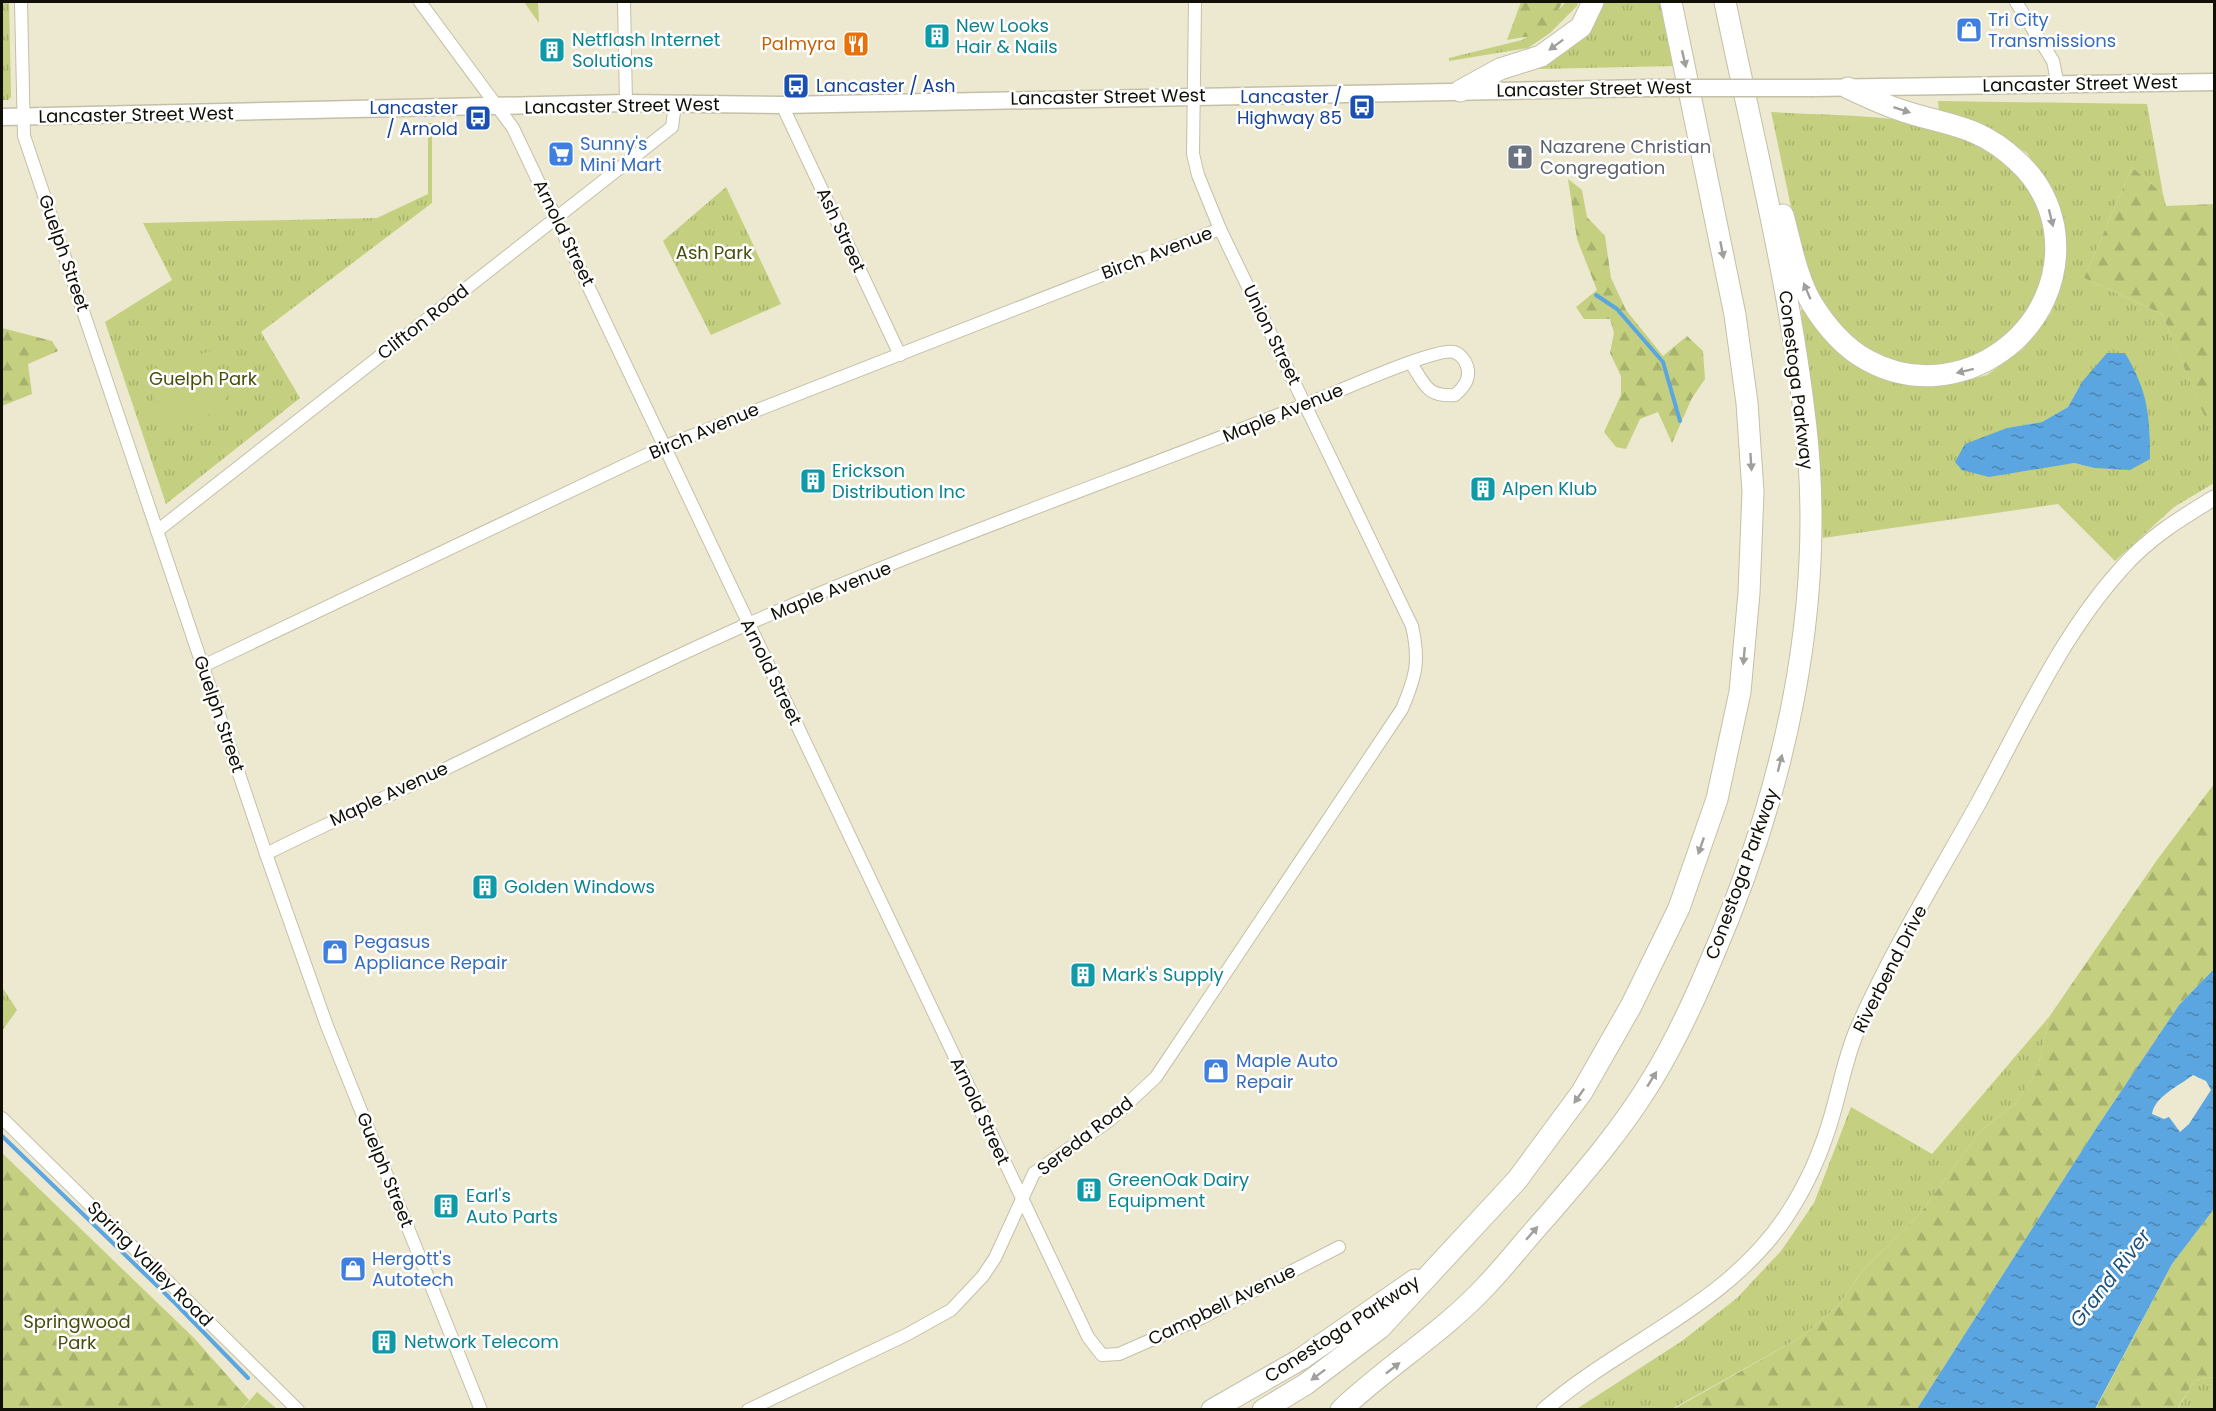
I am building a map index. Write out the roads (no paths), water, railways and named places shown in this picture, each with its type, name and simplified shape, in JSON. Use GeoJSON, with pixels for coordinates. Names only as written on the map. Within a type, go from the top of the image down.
{"type":"FeatureCollection","features":[{"type":"Feature","properties":{"kind":"highway"},"geometry":{"type":"LineString","coordinates":[[1460,91],[1500,69],[1541,56],[1581,27],[1593,2]]}},
{"type":"Feature","properties":{"kind":"highway","name":"Conestoga Parkway"},"geometry":{"type":"LineString","coordinates":[[1263,1410],[1306,1384],[1380,1328],[1516,1180],[1582,1092],[1631,1006],[1679,908],[1717,799],[1740,692],[1749,593],[1753,492],[1747,403],[1735,315],[1671,2]]}},
{"type":"Feature","properties":{"kind":"highway","name":"Conestoga Parkway"},"geometry":{"type":"LineString","coordinates":[[1341,1408],[1434,1336],[1484,1288],[1605,1147],[1653,1079],[1690,1009],[1729,919],[1766,819],[1791,717],[1804,627],[1811,524],[1806,431],[1790,312],[1725,2]]}},
{"type":"Feature","properties":{"kind":"highway"},"geometry":{"type":"LineString","coordinates":[[1730,2],[1795,263],[1810,300],[1850,350],[1887,369],[1906,374],[1942,376],[1975,368],[2011,346],[2037,316],[2048,295],[2054,270],[2056,244],[2052,217],[2043,194],[2031,175],[1987,137],[1947,121],[1903,111],[1848,88]]}},
{"type":"Feature","properties":{"kind":"highway","name":"Conestoga Parkway"},"geometry":{"type":"LineString","coordinates":[[1212,1410],[1301,1359],[1399,1289],[1439,1266]]}},
{"type":"Feature","properties":{"kind":"main road","name":"Lancaster Street West"},"geometry":{"type":"LineString","coordinates":[[2,117],[496,108],[626,103],[782,105],[1193,95],[2214,82]]}},
{"type":"Feature","properties":{"kind":"street","name":"Guelph Street"},"geometry":{"type":"LineString","coordinates":[[21,2],[24,136],[156,531],[331,1039],[482,1410]]}},
{"type":"Feature","properties":{"kind":"street","name":"Arnold Street"},"geometry":{"type":"LineString","coordinates":[[420,2],[496,108],[513,128],[1088,1337],[1102,1355]]}},
{"type":"Feature","properties":{"kind":"street"},"geometry":{"type":"LineString","coordinates":[[624,2],[626,103]]}},
{"type":"Feature","properties":{"kind":"street","name":"Union Street"},"geometry":{"type":"LineString","coordinates":[[1195,2],[1193,154],[1198,175],[1220,229],[1412,626],[1418,651],[1416,676],[1402,709],[1355,780]]}},
{"type":"Feature","properties":{"kind":"street"},"geometry":{"type":"LineString","coordinates":[[2016,2],[2053,61],[2058,84]]}},
{"type":"Feature","properties":{"kind":"street","name":"Clifton Road"},"geometry":{"type":"LineString","coordinates":[[156,531],[672,127],[675,104]]}},
{"type":"Feature","properties":{"kind":"street","name":"Ash Street"},"geometry":{"type":"LineString","coordinates":[[782,105],[900,355]]}},
{"type":"Feature","properties":{"kind":"street","name":"Birch Avenue"},"geometry":{"type":"LineString","coordinates":[[203,666],[663,447],[757,408],[900,355],[1033,300],[1220,229]]}},
{"type":"Feature","properties":{"kind":"street","name":"Maple Avenue"},"geometry":{"type":"LineString","coordinates":[[266,854],[347,813],[748,624],[1032,510],[1411,363],[1442,352],[1454,352],[1464,359],[1469,370],[1466,384],[1455,395],[1439,396],[1427,388],[1411,363]]}},
{"type":"Feature","properties":{"kind":"street","name":"Riverbend Drive"},"geometry":{"type":"LineString","coordinates":[[1544,1410],[1575,1385],[1714,1293],[1736,1275],[1784,1220],[1801,1192],[1815,1160],[1832,1116],[1846,1059],[1862,1019],[2060,655],[2100,593],[2124,565],[2174,522],[2214,498]]}},
{"type":"Feature","properties":{"kind":"street","name":"Sereda Road"},"geometry":{"type":"LineString","coordinates":[[748,1410],[906,1335],[951,1310],[989,1267],[1023,1201],[1034,1173],[1110,1120],[1156,1077],[1355,780]]}},
{"type":"Feature","properties":{"kind":"street","name":"Spring Valley Road"},"geometry":{"type":"LineString","coordinates":[[2,1118],[298,1410]]}},
{"type":"Feature","properties":{"kind":"street","name":"Campbell Avenue"},"geometry":{"type":"LineString","coordinates":[[1102,1355],[1119,1354],[1199,1319],[1339,1247]]}},
{"type":"Feature","properties":{"kind":"water"},"geometry":{"type":"Polygon","coordinates":[[[2107,353],[2125,353],[2139,380],[2148,416],[2150,459],[2130,470],[2094,468],[2074,463],[1989,477],[1962,470],[1955,462],[1965,444],[2007,428],[2042,422],[2068,407],[2082,382],[2107,353]]]}},
{"type":"Feature","properties":{"kind":"water","name":"Grand River"},"geometry":{"type":"Polygon","coordinates":[[[2214,969],[2214,1209],[2172,1264],[2095,1409],[1917,1409],[2097,1127],[2179,1005],[2214,969]],[[2193,1075],[2168,1092],[2158,1102],[2152,1114],[2164,1119],[2169,1117],[2180,1132],[2189,1124],[2211,1090],[2206,1081],[2193,1075]]]}},
{"type":"Feature","properties":{"kind":"waterway"},"geometry":{"type":"LineString","coordinates":[[1596,295],[1617,309],[1663,362],[1680,421]]}},
{"type":"Feature","properties":{"kind":"waterway"},"geometry":{"type":"LineString","coordinates":[[2,1136],[176,1304],[248,1378]]}},
{"type":"Feature","properties":{"kind":"place","name":"Tri City Transmissions"},"geometry":{"type":"Point","coordinates":[1969,30]}},
{"type":"Feature","properties":{"kind":"place","name":"New Looks Hair & Nails"},"geometry":{"type":"Point","coordinates":[937,36]}},
{"type":"Feature","properties":{"kind":"place","name":"Palmyra"},"geometry":{"type":"Point","coordinates":[856,44]}},
{"type":"Feature","properties":{"kind":"place","name":"Netflash Internet Solutions"},"geometry":{"type":"Point","coordinates":[552,50]}},
{"type":"Feature","properties":{"kind":"place","name":"Lancaster / Ash"},"geometry":{"type":"Point","coordinates":[796,86]}},
{"type":"Feature","properties":{"kind":"place","name":"Lancaster / Highway 85"},"geometry":{"type":"Point","coordinates":[1362,107]}},
{"type":"Feature","properties":{"kind":"place","name":"Lancaster / Arnold"},"geometry":{"type":"Point","coordinates":[478,118]}},
{"type":"Feature","properties":{"kind":"place","name":"Sunny's Mini Mart"},"geometry":{"type":"Point","coordinates":[561,154]}},
{"type":"Feature","properties":{"kind":"place","name":"Nazarene Christian Congregation"},"geometry":{"type":"Point","coordinates":[1520,157]}},
{"type":"Feature","properties":{"kind":"place","name":"Erickson Distribution Inc"},"geometry":{"type":"Point","coordinates":[813,481]}},
{"type":"Feature","properties":{"kind":"place","name":"Alpen Klub"},"geometry":{"type":"Point","coordinates":[1483,489]}},
{"type":"Feature","properties":{"kind":"place","name":"Golden Windows"},"geometry":{"type":"Point","coordinates":[485,887]}},
{"type":"Feature","properties":{"kind":"place","name":"Pegasus Appliance Repair"},"geometry":{"type":"Point","coordinates":[335,952]}},
{"type":"Feature","properties":{"kind":"place","name":"Mark's Supply"},"geometry":{"type":"Point","coordinates":[1083,975]}},
{"type":"Feature","properties":{"kind":"place","name":"Maple Auto Repair"},"geometry":{"type":"Point","coordinates":[1216,1071]}},
{"type":"Feature","properties":{"kind":"place","name":"GreenOak Dairy Equipment"},"geometry":{"type":"Point","coordinates":[1089,1190]}},
{"type":"Feature","properties":{"kind":"place","name":"Earl's Auto Parts"},"geometry":{"type":"Point","coordinates":[446,1206]}},
{"type":"Feature","properties":{"kind":"place","name":"Hergott's Autotech"},"geometry":{"type":"Point","coordinates":[353,1269]}},
{"type":"Feature","properties":{"kind":"place","name":"Network Telecom"},"geometry":{"type":"Point","coordinates":[384,1342]}},
{"type":"Feature","properties":{"kind":"park label","name":"Ash Park"},"geometry":{"type":"Point","coordinates":[714,253]}},
{"type":"Feature","properties":{"kind":"park label","name":"Guelph Park"},"geometry":{"type":"Point","coordinates":[203,379]}},
{"type":"Feature","properties":{"kind":"park label","name":"Springwood Park"},"geometry":{"type":"Point","coordinates":[77,1332]}}]}
